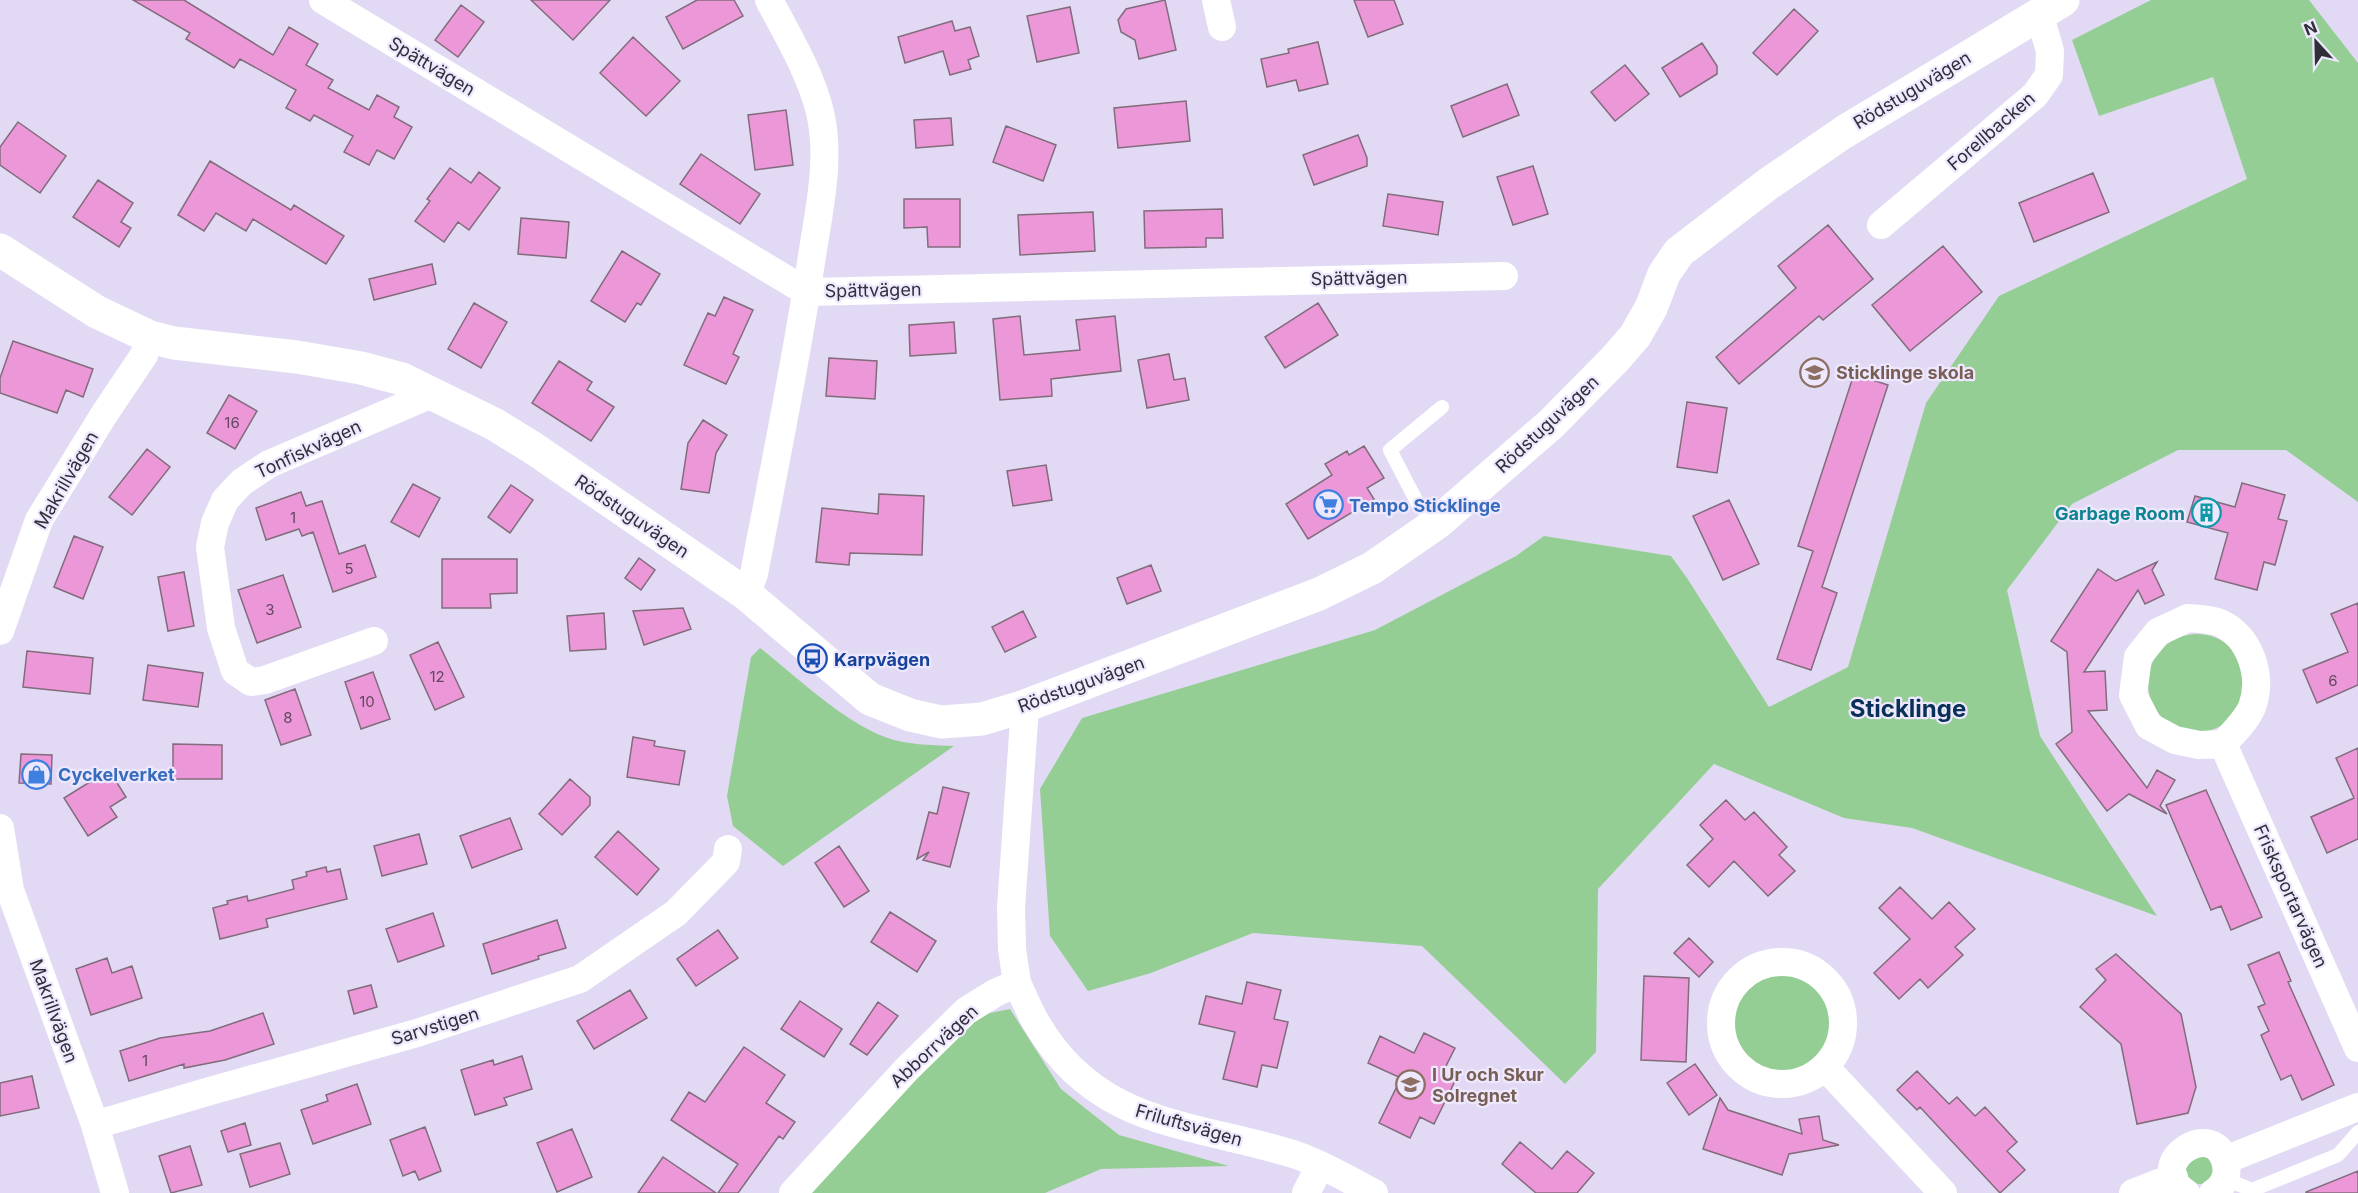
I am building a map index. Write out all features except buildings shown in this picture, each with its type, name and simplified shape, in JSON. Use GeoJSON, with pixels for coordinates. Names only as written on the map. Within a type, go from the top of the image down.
{"type":"FeatureCollection","features":[{"type":"Feature","properties":{"kind":"street","name":"Spättvägen"},"geometry":{"type":"LineString","coordinates":[[323,0],[807,292],[1504,276]]}},
{"type":"Feature","properties":{"kind":"street"},"geometry":{"type":"LineString","coordinates":[[746,594],[754,574],[807,292],[821,200],[824,143],[820,113],[811,82],[770,0]]}},
{"type":"Feature","properties":{"kind":"street","name":"Forellbacken"},"geometry":{"type":"LineString","coordinates":[[1881,225],[2035,94],[2049,75],[2051,6]]}},
{"type":"Feature","properties":{"kind":"street","name":"Rödstuguvägen"},"geometry":{"type":"LineString","coordinates":[[0,250],[97,312],[150,337],[174,343],[297,357],[402,378],[494,424],[533,448],[746,594],[870,699],[910,716],[941,722],[982,719],[1025,706],[1319,594],[1372,568],[1437,523],[1551,424],[1615,359],[1635,336],[1651,308],[1664,274],[1679,252],[1768,184],[1844,132],[2051,6]]}},
{"type":"Feature","properties":{"kind":"street","name":"Makrillvägen"},"geometry":{"type":"LineString","coordinates":[[0,631],[39,520],[144,355],[150,337]]}},
{"type":"Feature","properties":{"kind":"street","name":"Tonfiskvägen"},"geometry":{"type":"LineString","coordinates":[[374,641],[266,680],[251,682],[235,671],[221,628],[213,570],[210,547],[215,523],[225,500],[242,482],[269,464],[432,394]]}},
{"type":"Feature","properties":{"kind":"street"},"geometry":{"type":"LineString","coordinates":[[2188,618],[2220,623],[2241,638],[2252,657],[2257,684],[2251,709],[2223,744],[2199,745],[2175,740],[2150,726],[2133,695],[2138,657],[2158,632],[2188,618]]}},
{"type":"Feature","properties":{"kind":"street"},"geometry":{"type":"LineString","coordinates":[[1017,983],[1011,949],[1011,908],[1025,706]]}},
{"type":"Feature","properties":{"kind":"street","name":"Frisksportarvägen"},"geometry":{"type":"LineString","coordinates":[[2223,744],[2358,1048]]}},
{"type":"Feature","properties":{"kind":"street","name":"Makrillvägen"},"geometry":{"type":"LineString","coordinates":[[0,828],[5,892],[95,1125],[115,1193]]}},
{"type":"Feature","properties":{"kind":"street","name":"Sarvstigen"},"geometry":{"type":"LineString","coordinates":[[95,1125],[210,1090],[417,1033],[580,979],[676,913],[726,862],[728,849]]}},
{"type":"Feature","properties":{"kind":"street"},"geometry":{"type":"LineString","coordinates":[[1775,962],[1802,965],[1822,977],[1835,992],[1842,1011],[1843,1031],[1837,1051],[1825,1067],[1808,1079],[1787,1084],[1766,1082],[1747,1074],[1732,1059],[1723,1040],[1721,1018],[1726,998],[1738,980],[1755,968],[1775,962]]}},
{"type":"Feature","properties":{"kind":"street","name":"Friluftsvägen"},"geometry":{"type":"LineString","coordinates":[[1017,983],[1037,1024],[1057,1053],[1086,1083],[1108,1098],[1131,1110],[1177,1126],[1254,1143],[1299,1156],[1374,1193]]}},
{"type":"Feature","properties":{"kind":"street","name":"Abborrvägen"},"geometry":{"type":"LineString","coordinates":[[793,1193],[906,1070],[966,1011],[995,993],[1017,983]]}},
{"type":"Feature","properties":{"kind":"street"},"geometry":{"type":"LineString","coordinates":[[1825,1067],[1943,1193]]}},
{"type":"Feature","properties":{"kind":"street"},"geometry":{"type":"LineString","coordinates":[[2133,1193],[2180,1185],[2175,1160],[2186,1147],[2194,1144],[2210,1145],[2221,1154],[2221,1177],[2358,1107]]}},
{"type":"Feature","properties":{"kind":"street"},"geometry":{"type":"LineString","coordinates":[[1306,1193],[1320,1166]]}},
{"type":"Feature","properties":{"kind":"lane"},"geometry":{"type":"LineString","coordinates":[[1437,523],[1418,504],[1390,450],[1442,407]]}},
{"type":"Feature","properties":{"kind":"lane"},"geometry":{"type":"LineString","coordinates":[[2221,1177],[2253,1190],[2338,1155],[2358,1132]]}},
{"type":"Feature","properties":{"kind":"green space"},"geometry":{"type":"Polygon","coordinates":[[[2151,0],[2309,0],[2358,63],[2358,502],[2286,450],[2178,450],[2072,504],[2007,590],[2040,736],[2157,916],[1912,828],[1844,818],[1714,764],[1598,889],[1596,1052],[1565,1084],[1422,946],[1253,933],[1151,973],[1088,991],[1050,936],[1040,789],[1082,718],[1375,630],[1516,556],[1544,536],[1671,556],[1769,707],[1848,667],[1926,403],[1999,296],[2247,179],[2213,77],[2099,116],[2072,40],[2151,0]]]}},
{"type":"Feature","properties":{"kind":"green space"},"geometry":{"type":"Polygon","coordinates":[[[2197,634],[2216,638],[2232,648],[2242,664],[2246,683],[2242,702],[2232,718],[2216,728],[2197,732],[2178,728],[2162,718],[2152,702],[2148,683],[2152,664],[2162,648],[2178,638],[2197,634]]]}},
{"type":"Feature","properties":{"kind":"green space"},"geometry":{"type":"Polygon","coordinates":[[[760,648],[837,710],[870,730],[902,742],[954,746],[783,866],[733,826],[727,796],[751,657],[760,648]]]}},
{"type":"Feature","properties":{"kind":"green space"},"geometry":{"type":"Polygon","coordinates":[[[1783,974],[1802,977],[1818,988],[1829,1004],[1832,1023],[1829,1042],[1818,1058],[1802,1069],[1783,1072],[1764,1069],[1748,1058],[1737,1042],[1734,1023],[1737,1004],[1748,988],[1764,977],[1783,974]]]}},
{"type":"Feature","properties":{"kind":"green space"},"geometry":{"type":"Polygon","coordinates":[[[1010,1009],[1061,1089],[1119,1135],[1229,1166],[1101,1169],[1045,1193],[807,1193],[913,1079],[974,1022],[985,1014],[1010,1009]]]}},
{"type":"Feature","properties":{"kind":"green space"},"geometry":{"type":"Polygon","coordinates":[[[2200,1156],[2210,1160],[2214,1170],[2210,1180],[2200,1184],[2190,1180],[2186,1170],[2190,1160],[2200,1156]]]}},
{"type":"Feature","properties":{"kind":"place","name":"Sticklinge skola"},"geometry":{"type":"Point","coordinates":[1815,372]}},
{"type":"Feature","properties":{"kind":"place","name":"Tempo Sticklinge"},"geometry":{"type":"Point","coordinates":[1328,505]}},
{"type":"Feature","properties":{"kind":"place","name":"Garbage Room"},"geometry":{"type":"Point","coordinates":[2206,513]}},
{"type":"Feature","properties":{"kind":"place","name":"Karpvägen"},"geometry":{"type":"Point","coordinates":[813,659]}},
{"type":"Feature","properties":{"kind":"place","name":"Cyckelverket"},"geometry":{"type":"Point","coordinates":[37,774]}},
{"type":"Feature","properties":{"kind":"place","name":"I Ur och Skur Solregnet"},"geometry":{"type":"Point","coordinates":[1411,1084]}},
{"type":"Feature","properties":{"kind":"district","name":"Sticklinge"},"geometry":{"type":"Point","coordinates":[1908,708]}}]}
